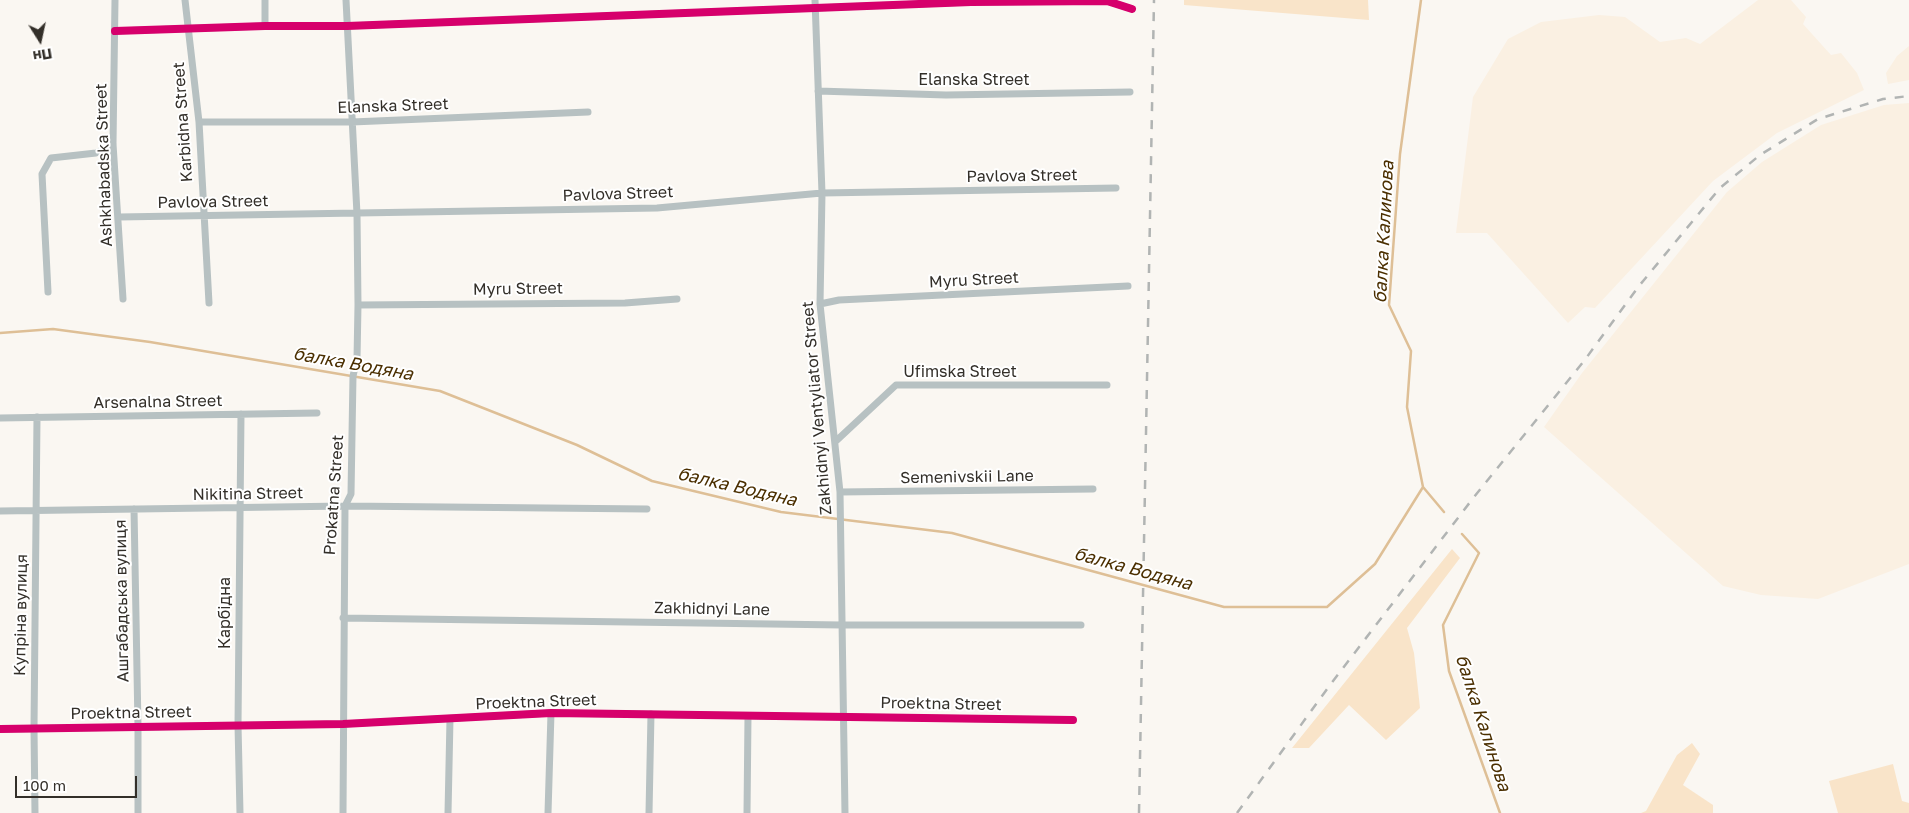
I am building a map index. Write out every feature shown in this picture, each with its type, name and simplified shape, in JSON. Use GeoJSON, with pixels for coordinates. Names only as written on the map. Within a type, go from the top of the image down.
{"type":"FeatureCollection","features":[{"type":"Feature","properties":{"kind":"street","name":"Ashkhabadska Street"},"geometry":{"type":"LineString","coordinates":[[115,0],[113,144],[123,299]]}},
{"type":"Feature","properties":{"kind":"street","name":"Karbidna Street"},"geometry":{"type":"LineString","coordinates":[[185,0],[196,82],[209,303]]}},
{"type":"Feature","properties":{"kind":"street"},"geometry":{"type":"LineString","coordinates":[[265,0],[265,26]]}},
{"type":"Feature","properties":{"kind":"street","name":"Prokatna Street"},"geometry":{"type":"LineString","coordinates":[[343,813],[342,618],[345,506],[351,494],[353,376],[357,359],[358,305],[357,214],[346,0]]}},
{"type":"Feature","properties":{"kind":"street"},"geometry":{"type":"LineString","coordinates":[[115,31],[265,26],[348,26],[815,3],[1107,1],[1132,9]]}},
{"type":"Feature","properties":{"kind":"street","name":"Zakhidnyi Ventyliator Street"},"geometry":{"type":"LineString","coordinates":[[815,3],[822,193],[820,304],[840,492],[844,813]]}},
{"type":"Feature","properties":{"kind":"street","name":"Elanska Street"},"geometry":{"type":"LineString","coordinates":[[818,91],[946,95],[1130,92]]}},
{"type":"Feature","properties":{"kind":"street","name":"Elanska Street"},"geometry":{"type":"LineString","coordinates":[[199,122],[352,122],[588,112]]}},
{"type":"Feature","properties":{"kind":"street"},"geometry":{"type":"LineString","coordinates":[[48,292],[42,174],[51,158],[96,153],[113,144]]}},
{"type":"Feature","properties":{"kind":"street","name":"Pavlova Street"},"geometry":{"type":"LineString","coordinates":[[119,217],[657,208],[822,193],[1116,188]]}},
{"type":"Feature","properties":{"kind":"street","name":"Myru Street"},"geometry":{"type":"LineString","coordinates":[[820,304],[839,300],[1128,286]]}},
{"type":"Feature","properties":{"kind":"street","name":"Myru Street"},"geometry":{"type":"LineString","coordinates":[[358,305],[625,303],[678,298]]}},
{"type":"Feature","properties":{"kind":"street","name":"Ufimska Street"},"geometry":{"type":"LineString","coordinates":[[836,441],[896,386],[1106,385]]}},
{"type":"Feature","properties":{"kind":"street","name":"Arsenalna Street"},"geometry":{"type":"LineString","coordinates":[[0,418],[316,413]]}},
{"type":"Feature","properties":{"kind":"street","name":"Карбідна"},"geometry":{"type":"LineString","coordinates":[[240,813],[238,725],[241,414]]}},
{"type":"Feature","properties":{"kind":"street","name":"Купріна вулиця"},"geometry":{"type":"LineString","coordinates":[[35,813],[37,417]]}},
{"type":"Feature","properties":{"kind":"street","name":"Semenivskii Lane"},"geometry":{"type":"LineString","coordinates":[[840,492],[1093,489]]}},
{"type":"Feature","properties":{"kind":"street","name":"Nikitina Street"},"geometry":{"type":"LineString","coordinates":[[0,511],[345,506],[647,509]]}},
{"type":"Feature","properties":{"kind":"street","name":"Ашгабадська вулиця"},"geometry":{"type":"LineString","coordinates":[[134,509],[138,813]]}},
{"type":"Feature","properties":{"kind":"street","name":"Zakhidnyi Lane"},"geometry":{"type":"LineString","coordinates":[[342,618],[1081,625]]}},
{"type":"Feature","properties":{"kind":"street"},"geometry":{"type":"LineString","coordinates":[[548,813],[551,713]]}},
{"type":"Feature","properties":{"kind":"street","name":"Proektna Street"},"geometry":{"type":"LineString","coordinates":[[0,729],[343,724],[551,713],[1073,720]]}},
{"type":"Feature","properties":{"kind":"street"},"geometry":{"type":"LineString","coordinates":[[650,813],[651,714]]}},
{"type":"Feature","properties":{"kind":"street"},"geometry":{"type":"LineString","coordinates":[[746,813],[748,716]]}},
{"type":"Feature","properties":{"kind":"street"},"geometry":{"type":"LineString","coordinates":[[448,813],[450,718]]}},
{"type":"Feature","properties":{"kind":"shaded area"},"geometry":{"type":"Polygon","coordinates":[[[1184,0],[1368,0],[1369,20],[1184,5],[1184,0]]]}},
{"type":"Feature","properties":{"kind":"shaded area"},"geometry":{"type":"Polygon","coordinates":[[[1758,0],[1791,0],[1806,17],[1803,24],[1831,55],[1841,53],[1857,73],[1864,90],[1777,133],[1713,181],[1595,308],[1585,307],[1568,323],[1487,233],[1456,233],[1473,97],[1508,39],[1541,22],[1599,15],[1625,17],[1660,42],[1686,38],[1700,44],[1758,0]]]}},
{"type":"Feature","properties":{"kind":"shaded area"},"geometry":{"type":"Polygon","coordinates":[[[1909,46],[1909,80],[1888,84],[1886,73],[1897,56],[1909,46]]]}},
{"type":"Feature","properties":{"kind":"shaded area"},"geometry":{"type":"Polygon","coordinates":[[[1909,103],[1909,564],[1818,599],[1761,595],[1723,586],[1544,427],[1582,373],[1727,192],[1762,162],[1821,125],[1884,105],[1909,103]]]}},
{"type":"Feature","properties":{"kind":"shaded area"},"geometry":{"type":"Polygon","coordinates":[[[1452,549],[1460,558],[1407,628],[1414,653],[1420,708],[1386,740],[1349,705],[1309,748],[1292,748],[1452,549]]]}},
{"type":"Feature","properties":{"kind":"shaded area"},"geometry":{"type":"Polygon","coordinates":[[[1692,743],[1700,754],[1683,785],[1713,805],[1713,813],[1641,813],[1646,811],[1677,755],[1692,743]]]}},
{"type":"Feature","properties":{"kind":"shaded area"},"geometry":{"type":"Polygon","coordinates":[[[1893,764],[1902,801],[1909,803],[1909,813],[1838,813],[1829,781],[1893,764]]]}},
{"type":"Feature","properties":{"kind":"waterway","name":"балка Калинова"},"geometry":{"type":"LineString","coordinates":[[1421,0],[1400,154],[1389,305],[1411,351],[1407,407],[1423,487],[1444,512]]}},
{"type":"Feature","properties":{"kind":"waterway","name":"балка Водяна"},"geometry":{"type":"LineString","coordinates":[[0,333],[53,329],[150,342],[440,391],[577,445],[652,481],[781,512],[952,533],[1224,607],[1327,607],[1375,564],[1423,487]]}},
{"type":"Feature","properties":{"kind":"waterway","name":"балка Калинова"},"geometry":{"type":"LineString","coordinates":[[1462,534],[1479,553],[1443,625],[1449,671],[1500,813]]}},
{"type":"Feature","properties":{"kind":"railway"},"geometry":{"type":"LineString","coordinates":[[1139,813],[1154,0]]}},
{"type":"Feature","properties":{"kind":"railway"},"geometry":{"type":"LineString","coordinates":[[1237,813],[1330,685],[1474,497],[1584,361],[1639,286],[1720,188],[1760,155],[1818,119],[1883,99],[1909,96]]}},
{"type":"Feature","properties":{"kind":"cycle path"},"geometry":{"type":"LineString","coordinates":[[115,31],[265,26],[347,26],[971,2],[1107,1],[1132,9]]}},
{"type":"Feature","properties":{"kind":"cycle path"},"geometry":{"type":"LineString","coordinates":[[0,729],[343,724],[551,713],[1073,720]]}}]}
